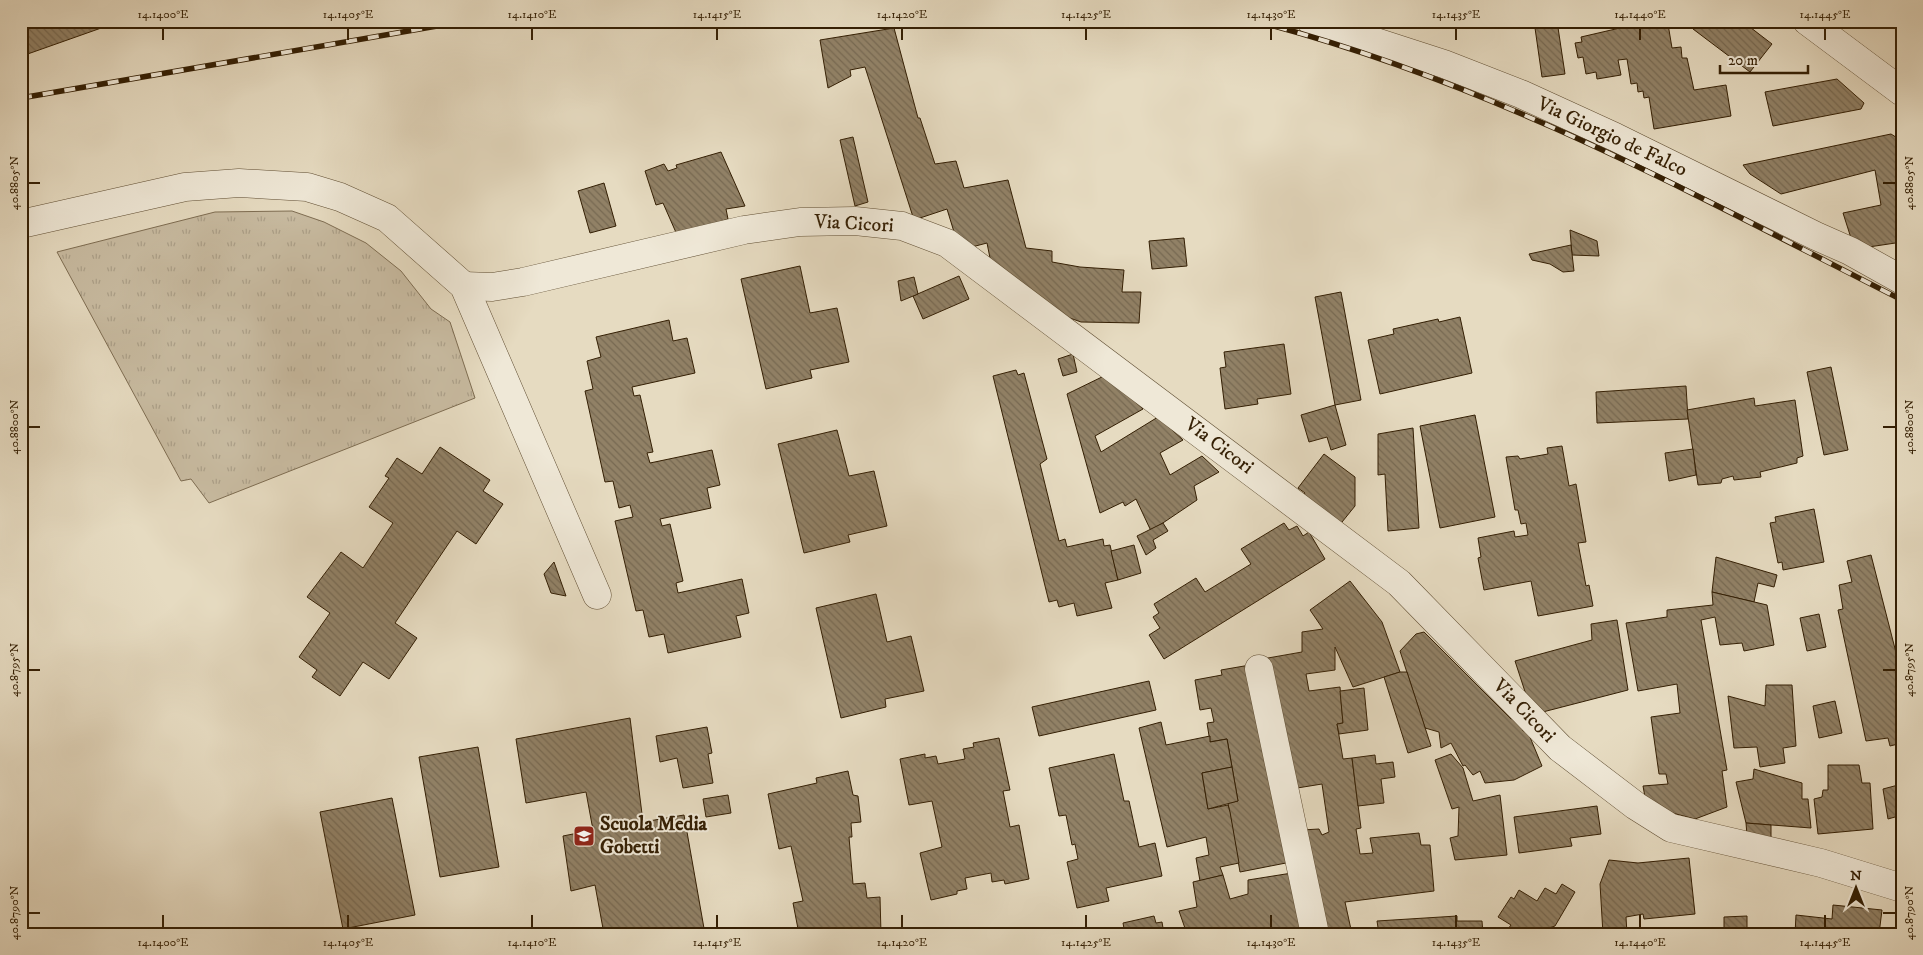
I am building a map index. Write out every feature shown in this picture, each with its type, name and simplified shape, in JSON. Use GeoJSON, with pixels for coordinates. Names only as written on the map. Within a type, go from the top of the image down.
{"type":"FeatureCollection","features":[{"type":"Feature","properties":{"kind":"street","name":"Via Giorgio de Falco"},"geometry":{"type":"LineString","coordinates":[[1312,21],[1444,64],[1521,94],[1615,137],[1850,251],[1902,280]]}},
{"type":"Feature","properties":{"kind":"street"},"geometry":{"type":"LineString","coordinates":[[1807,21],[1902,92]]}},
{"type":"Feature","properties":{"kind":"street"},"geometry":{"type":"LineString","coordinates":[[21,224],[186,187],[239,182],[307,187],[340,197],[387,218],[464,286],[597,595]]}},
{"type":"Feature","properties":{"kind":"street","name":"Via Cicori"},"geometry":{"type":"LineString","coordinates":[[464,286],[492,287],[523,282],[744,230],[800,222],[856,221],[902,226],[947,243],[1400,582],[1560,748],[1636,806],[1671,828],[1821,863],[1902,888]]}},
{"type":"Feature","properties":{"kind":"street"},"geometry":{"type":"LineString","coordinates":[[1259,669],[1315,934]]}},
{"type":"Feature","properties":{"kind":"green space"},"geometry":{"type":"Polygon","coordinates":[[[292,211],[324,222],[366,243],[401,271],[431,309],[450,322],[475,398],[209,503],[191,479],[181,481],[57,252],[215,212],[292,211]]]}},
{"type":"Feature","properties":{"kind":"building"},"geometry":{"type":"Polygon","coordinates":[[[21,21],[121,21],[22,56],[21,21]]]}},
{"type":"Feature","properties":{"kind":"building"},"geometry":{"type":"Polygon","coordinates":[[[1534,21],[1557,21],[1565,74],[1542,77],[1534,21]]]}},
{"type":"Feature","properties":{"kind":"building"},"geometry":{"type":"Polygon","coordinates":[[[1650,21],[1661,21],[1662,25],[1668,24],[1672,48],[1681,47],[1682,58],[1687,58],[1694,90],[1726,85],[1731,116],[1654,129],[1649,97],[1644,98],[1643,91],[1638,92],[1637,83],[1631,84],[1627,59],[1618,60],[1621,75],[1597,79],[1596,72],[1586,74],[1583,57],[1578,58],[1575,43],[1582,42],[1581,37],[1650,21]]]}},
{"type":"Feature","properties":{"kind":"building"},"geometry":{"type":"Polygon","coordinates":[[[1699,21],[1742,21],[1772,44],[1750,72],[1693,29],[1699,21]]]}},
{"type":"Feature","properties":{"kind":"building"},"geometry":{"type":"Polygon","coordinates":[[[894,28],[918,118],[920,118],[935,164],[956,161],[964,188],[1008,180],[1026,248],[1052,251],[1052,262],[1080,267],[1124,270],[1122,292],[1141,292],[1139,323],[1081,322],[1039,307],[992,268],[987,243],[968,248],[958,245],[947,209],[914,220],[865,67],[850,70],[851,76],[828,88],[820,40],[894,28]]]}},
{"type":"Feature","properties":{"kind":"building"},"geometry":{"type":"Polygon","coordinates":[[[1837,79],[1864,103],[1861,109],[1773,126],[1765,92],[1837,79]]]}},
{"type":"Feature","properties":{"kind":"building"},"geometry":{"type":"Polygon","coordinates":[[[1891,134],[1902,141],[1902,242],[1862,248],[1851,238],[1843,213],[1881,205],[1875,170],[1781,194],[1750,174],[1743,165],[1891,134]]]}},
{"type":"Feature","properties":{"kind":"building"},"geometry":{"type":"Polygon","coordinates":[[[853,137],[868,202],[855,206],[840,140],[853,137]]]}},
{"type":"Feature","properties":{"kind":"building"},"geometry":{"type":"Polygon","coordinates":[[[721,152],[745,206],[726,209],[728,219],[678,237],[663,203],[656,205],[645,171],[664,164],[668,171],[677,168],[676,165],[721,152]]]}},
{"type":"Feature","properties":{"kind":"building"},"geometry":{"type":"Polygon","coordinates":[[[604,183],[616,226],[590,233],[578,191],[604,183]]]}},
{"type":"Feature","properties":{"kind":"building"},"geometry":{"type":"Polygon","coordinates":[[[1570,230],[1597,241],[1599,256],[1572,255],[1570,230]]]}},
{"type":"Feature","properties":{"kind":"building"},"geometry":{"type":"Polygon","coordinates":[[[1184,238],[1187,266],[1152,269],[1149,241],[1184,238]]]}},
{"type":"Feature","properties":{"kind":"building"},"geometry":{"type":"Polygon","coordinates":[[[1571,245],[1574,271],[1563,272],[1550,264],[1532,260],[1529,254],[1571,245]]]}},
{"type":"Feature","properties":{"kind":"building"},"geometry":{"type":"Polygon","coordinates":[[[800,266],[810,313],[837,308],[849,362],[810,370],[812,378],[766,389],[741,279],[800,266]]]}},
{"type":"Feature","properties":{"kind":"building"},"geometry":{"type":"Polygon","coordinates":[[[959,276],[969,299],[923,319],[913,296],[959,276]]]}},
{"type":"Feature","properties":{"kind":"building"},"geometry":{"type":"Polygon","coordinates":[[[914,277],[918,294],[901,301],[898,281],[914,277]]]}},
{"type":"Feature","properties":{"kind":"building"},"geometry":{"type":"Polygon","coordinates":[[[1341,292],[1361,400],[1335,405],[1315,297],[1341,292]]]}},
{"type":"Feature","properties":{"kind":"building"},"geometry":{"type":"Polygon","coordinates":[[[1460,317],[1472,373],[1380,394],[1368,340],[1394,334],[1393,329],[1438,319],[1439,322],[1460,317]]]}},
{"type":"Feature","properties":{"kind":"building"},"geometry":{"type":"Polygon","coordinates":[[[669,320],[673,341],[687,338],[695,373],[632,387],[634,396],[640,395],[653,452],[647,453],[650,463],[712,450],[720,485],[707,488],[711,508],[660,519],[662,526],[670,524],[683,581],[676,583],[678,593],[742,579],[749,613],[736,616],[741,637],[668,653],[664,634],[649,637],[643,610],[636,611],[615,521],[633,517],[630,505],[619,508],[613,481],[605,482],[585,391],[593,389],[587,361],[601,357],[596,337],[669,320]]]}},
{"type":"Feature","properties":{"kind":"building"},"geometry":{"type":"Polygon","coordinates":[[[1284,344],[1291,394],[1257,399],[1258,404],[1225,409],[1220,368],[1226,367],[1224,352],[1284,344]]]}},
{"type":"Feature","properties":{"kind":"building"},"geometry":{"type":"Polygon","coordinates":[[[1073,354],[1077,372],[1063,376],[1058,359],[1073,354]]]}},
{"type":"Feature","properties":{"kind":"building"},"geometry":{"type":"Polygon","coordinates":[[[1831,367],[1848,450],[1824,455],[1807,372],[1831,367]]]}},
{"type":"Feature","properties":{"kind":"building"},"geometry":{"type":"Polygon","coordinates":[[[1016,370],[1018,375],[1024,373],[1047,459],[1040,464],[1059,541],[1065,539],[1067,547],[1103,539],[1104,546],[1110,545],[1118,580],[1105,583],[1112,608],[1077,616],[1074,603],[1059,607],[1057,600],[1049,602],[993,376],[1016,370]]]}},
{"type":"Feature","properties":{"kind":"building"},"geometry":{"type":"Polygon","coordinates":[[[1106,375],[1143,409],[1095,436],[1101,452],[1158,417],[1183,440],[1160,453],[1170,475],[1202,456],[1219,472],[1194,486],[1197,500],[1151,531],[1136,499],[1125,506],[1123,502],[1100,513],[1067,394],[1106,375]]]}},
{"type":"Feature","properties":{"kind":"building"},"geometry":{"type":"Polygon","coordinates":[[[1686,386],[1688,419],[1597,423],[1596,392],[1686,386]]]}},
{"type":"Feature","properties":{"kind":"building"},"geometry":{"type":"Polygon","coordinates":[[[1754,398],[1755,406],[1795,400],[1803,456],[1797,458],[1797,463],[1760,472],[1761,477],[1734,480],[1733,476],[1722,479],[1721,483],[1698,485],[1687,410],[1754,398]]]}},
{"type":"Feature","properties":{"kind":"building"},"geometry":{"type":"Polygon","coordinates":[[[1335,405],[1346,445],[1331,450],[1327,437],[1309,442],[1301,415],[1335,405]]]}},
{"type":"Feature","properties":{"kind":"building"},"geometry":{"type":"Polygon","coordinates":[[[1475,415],[1495,517],[1440,528],[1420,426],[1475,415]]]}},
{"type":"Feature","properties":{"kind":"building"},"geometry":{"type":"Polygon","coordinates":[[[1413,428],[1419,528],[1388,531],[1385,474],[1378,475],[1378,434],[1413,428]]]}},
{"type":"Feature","properties":{"kind":"building"},"geometry":{"type":"Polygon","coordinates":[[[837,430],[849,476],[874,471],[887,526],[848,535],[850,542],[804,553],[778,444],[837,430]]]}},
{"type":"Feature","properties":{"kind":"building"},"geometry":{"type":"Polygon","coordinates":[[[1562,446],[1569,486],[1576,484],[1586,542],[1578,543],[1586,586],[1589,585],[1593,606],[1538,616],[1531,581],[1484,590],[1478,558],[1481,557],[1478,538],[1514,531],[1515,537],[1528,535],[1526,523],[1521,524],[1518,510],[1515,510],[1506,457],[1518,456],[1520,459],[1548,454],[1547,448],[1562,446]]]}},
{"type":"Feature","properties":{"kind":"building"},"geometry":{"type":"Polygon","coordinates":[[[440,447],[490,480],[483,491],[503,504],[476,544],[457,531],[395,623],[417,638],[389,679],[363,662],[340,696],[312,677],[317,670],[299,657],[330,613],[307,597],[341,552],[363,568],[393,523],[369,507],[389,478],[385,476],[397,458],[422,474],[440,447]]]}},
{"type":"Feature","properties":{"kind":"building"},"geometry":{"type":"Polygon","coordinates":[[[1693,449],[1696,475],[1669,481],[1665,453],[1693,449]]]}},
{"type":"Feature","properties":{"kind":"building"},"geometry":{"type":"Polygon","coordinates":[[[1324,454],[1355,477],[1355,506],[1338,527],[1302,497],[1305,493],[1298,488],[1324,454]]]}},
{"type":"Feature","properties":{"kind":"building"},"geometry":{"type":"Polygon","coordinates":[[[1814,509],[1824,562],[1783,570],[1782,562],[1778,563],[1770,523],[1776,522],[1775,517],[1814,509]]]}},
{"type":"Feature","properties":{"kind":"building"},"geometry":{"type":"Polygon","coordinates":[[[1163,523],[1168,531],[1153,540],[1156,548],[1146,555],[1137,536],[1163,523]]]}},
{"type":"Feature","properties":{"kind":"building"},"geometry":{"type":"Polygon","coordinates":[[[1284,523],[1289,530],[1297,526],[1303,536],[1309,532],[1325,559],[1164,659],[1149,635],[1160,628],[1153,617],[1159,613],[1154,604],[1196,578],[1205,592],[1251,564],[1241,549],[1284,523]]]}},
{"type":"Feature","properties":{"kind":"building"},"geometry":{"type":"Polygon","coordinates":[[[1134,545],[1141,573],[1118,580],[1111,551],[1134,545]]]}},
{"type":"Feature","properties":{"kind":"building"},"geometry":{"type":"Polygon","coordinates":[[[1871,555],[1902,676],[1902,743],[1890,746],[1888,738],[1866,741],[1838,610],[1843,609],[1839,585],[1852,582],[1847,561],[1871,555]]]}},
{"type":"Feature","properties":{"kind":"building"},"geometry":{"type":"Polygon","coordinates":[[[1716,557],[1777,575],[1774,587],[1758,583],[1754,602],[1712,592],[1716,557]]]}},
{"type":"Feature","properties":{"kind":"building"},"geometry":{"type":"Polygon","coordinates":[[[554,562],[566,596],[551,593],[544,574],[554,562]]]}},
{"type":"Feature","properties":{"kind":"building"},"geometry":{"type":"Polygon","coordinates":[[[1350,581],[1382,622],[1400,672],[1353,687],[1335,647],[1335,670],[1306,674],[1309,691],[1340,687],[1343,723],[1337,724],[1343,759],[1352,758],[1361,828],[1356,829],[1360,854],[1373,853],[1370,838],[1419,833],[1421,845],[1430,845],[1434,891],[1345,902],[1352,934],[1319,934],[1302,830],[1319,829],[1322,835],[1329,832],[1322,784],[1291,789],[1268,658],[1302,652],[1302,632],[1323,629],[1310,610],[1350,581]]]}},
{"type":"Feature","properties":{"kind":"building"},"geometry":{"type":"Polygon","coordinates":[[[1712,592],[1767,605],[1774,645],[1744,651],[1742,643],[1720,645],[1715,617],[1701,620],[1727,770],[1722,771],[1727,807],[1695,819],[1661,810],[1645,797],[1643,786],[1668,784],[1666,774],[1659,774],[1651,717],[1680,713],[1677,684],[1638,691],[1626,623],[1667,617],[1667,610],[1713,605],[1712,592]]]}},
{"type":"Feature","properties":{"kind":"building"},"geometry":{"type":"Polygon","coordinates":[[[876,594],[887,642],[911,636],[924,691],[885,699],[886,707],[841,718],[816,608],[876,594]]]}},
{"type":"Feature","properties":{"kind":"building"},"geometry":{"type":"Polygon","coordinates":[[[1819,614],[1826,647],[1807,651],[1800,618],[1819,614]]]}},
{"type":"Feature","properties":{"kind":"building"},"geometry":{"type":"Polygon","coordinates":[[[1617,620],[1628,690],[1535,714],[1531,710],[1515,661],[1592,640],[1591,624],[1617,620]]]}},
{"type":"Feature","properties":{"kind":"building"},"geometry":{"type":"Polygon","coordinates":[[[1424,632],[1511,719],[1518,716],[1523,731],[1527,730],[1542,766],[1514,780],[1485,783],[1480,771],[1473,775],[1465,765],[1463,766],[1451,743],[1441,748],[1439,732],[1425,728],[1400,651],[1416,634],[1424,632]]]}},
{"type":"Feature","properties":{"kind":"building"},"geometry":{"type":"Polygon","coordinates":[[[1250,665],[1291,862],[1240,872],[1228,803],[1238,801],[1227,739],[1210,742],[1207,723],[1214,722],[1211,708],[1200,710],[1195,680],[1222,675],[1221,670],[1250,665]]]}},
{"type":"Feature","properties":{"kind":"building"},"geometry":{"type":"Polygon","coordinates":[[[1407,672],[1431,746],[1408,753],[1384,677],[1407,672]]]}},
{"type":"Feature","properties":{"kind":"building"},"geometry":{"type":"Polygon","coordinates":[[[1149,681],[1156,710],[1039,736],[1032,707],[1149,681]]]}},
{"type":"Feature","properties":{"kind":"building"},"geometry":{"type":"Polygon","coordinates":[[[1766,685],[1792,685],[1796,746],[1783,748],[1785,763],[1760,767],[1757,747],[1734,748],[1728,696],[1765,706],[1766,685]]]}},
{"type":"Feature","properties":{"kind":"building"},"geometry":{"type":"Polygon","coordinates":[[[1364,688],[1368,730],[1339,734],[1337,724],[1343,723],[1340,691],[1364,688]]]}},
{"type":"Feature","properties":{"kind":"building"},"geometry":{"type":"Polygon","coordinates":[[[1835,701],[1842,733],[1819,738],[1813,706],[1835,701]]]}},
{"type":"Feature","properties":{"kind":"building"},"geometry":{"type":"Polygon","coordinates":[[[630,718],[643,822],[684,815],[705,934],[604,934],[595,885],[571,891],[563,836],[593,830],[586,792],[526,803],[516,739],[630,718]]]}},
{"type":"Feature","properties":{"kind":"building"},"geometry":{"type":"Polygon","coordinates":[[[1161,722],[1166,745],[1210,736],[1210,742],[1227,739],[1232,767],[1202,773],[1208,809],[1228,805],[1230,812],[1239,863],[1220,867],[1223,875],[1200,881],[1196,858],[1209,855],[1206,837],[1167,847],[1139,728],[1161,722]]]}},
{"type":"Feature","properties":{"kind":"building"},"geometry":{"type":"Polygon","coordinates":[[[707,727],[712,753],[708,754],[713,783],[683,788],[677,758],[660,762],[656,736],[707,727]]]}},
{"type":"Feature","properties":{"kind":"building"},"geometry":{"type":"Polygon","coordinates":[[[999,738],[1010,790],[1003,791],[1010,827],[1019,825],[1029,879],[1005,884],[1004,880],[992,882],[991,873],[965,878],[967,889],[957,891],[957,894],[931,900],[920,853],[942,847],[932,801],[909,805],[900,759],[925,754],[925,758],[936,756],[938,764],[965,759],[963,749],[974,747],[973,743],[999,738]]]}},
{"type":"Feature","properties":{"kind":"building"},"geometry":{"type":"Polygon","coordinates":[[[478,747],[499,867],[440,877],[419,757],[478,747]]]}},
{"type":"Feature","properties":{"kind":"building"},"geometry":{"type":"Polygon","coordinates":[[[1114,754],[1124,801],[1129,801],[1139,847],[1155,843],[1162,876],[1106,888],[1109,901],[1077,908],[1067,862],[1078,859],[1075,844],[1072,845],[1066,815],[1059,816],[1049,768],[1114,754]]]}},
{"type":"Feature","properties":{"kind":"building"},"geometry":{"type":"Polygon","coordinates":[[[1451,754],[1463,768],[1473,801],[1500,795],[1507,855],[1455,860],[1450,838],[1458,836],[1459,807],[1452,809],[1435,760],[1451,754]]]}},
{"type":"Feature","properties":{"kind":"building"},"geometry":{"type":"Polygon","coordinates":[[[1375,755],[1376,764],[1393,762],[1395,777],[1381,779],[1384,803],[1358,806],[1352,758],[1375,755]]]}},
{"type":"Feature","properties":{"kind":"building"},"geometry":{"type":"Polygon","coordinates":[[[1828,765],[1859,765],[1862,783],[1870,783],[1873,829],[1818,834],[1814,799],[1822,797],[1823,790],[1828,790],[1828,765]]]}},
{"type":"Feature","properties":{"kind":"building"},"geometry":{"type":"Polygon","coordinates":[[[1232,767],[1238,801],[1208,809],[1202,773],[1232,767]]]}},
{"type":"Feature","properties":{"kind":"building"},"geometry":{"type":"Polygon","coordinates":[[[1754,769],[1802,783],[1802,799],[1808,799],[1811,828],[1746,823],[1736,782],[1753,779],[1754,769]]]}},
{"type":"Feature","properties":{"kind":"building"},"geometry":{"type":"Polygon","coordinates":[[[848,771],[853,795],[858,796],[861,822],[851,823],[852,837],[849,837],[853,884],[865,883],[867,898],[880,897],[881,934],[799,934],[793,903],[803,901],[791,846],[779,849],[768,794],[817,783],[816,778],[848,771]]]}},
{"type":"Feature","properties":{"kind":"building"},"geometry":{"type":"Polygon","coordinates":[[[1902,784],[1902,815],[1888,819],[1883,789],[1902,784]]]}},
{"type":"Feature","properties":{"kind":"building"},"geometry":{"type":"Polygon","coordinates":[[[728,795],[731,813],[706,817],[703,799],[728,795]]]}},
{"type":"Feature","properties":{"kind":"building"},"geometry":{"type":"Polygon","coordinates":[[[392,798],[415,915],[343,929],[320,812],[392,798]]]}},
{"type":"Feature","properties":{"kind":"building"},"geometry":{"type":"Polygon","coordinates":[[[1597,806],[1601,834],[1570,838],[1572,846],[1519,853],[1514,817],[1597,806]]]}},
{"type":"Feature","properties":{"kind":"building"},"geometry":{"type":"Polygon","coordinates":[[[1746,823],[1771,825],[1771,838],[1747,835],[1746,823]]]}},
{"type":"Feature","properties":{"kind":"building"},"geometry":{"type":"Polygon","coordinates":[[[1689,858],[1695,914],[1644,919],[1643,914],[1626,917],[1627,934],[1603,934],[1600,884],[1609,860],[1638,863],[1689,858]]]}},
{"type":"Feature","properties":{"kind":"building"},"geometry":{"type":"Polygon","coordinates":[[[1292,873],[1303,934],[1273,934],[1272,929],[1230,931],[1230,934],[1187,934],[1179,911],[1197,907],[1193,882],[1223,875],[1230,899],[1248,894],[1248,880],[1292,873]]]}},
{"type":"Feature","properties":{"kind":"building"},"geometry":{"type":"Polygon","coordinates":[[[1562,884],[1575,892],[1555,926],[1529,934],[1516,934],[1508,929],[1511,925],[1498,917],[1511,897],[1514,899],[1519,890],[1537,901],[1545,888],[1556,894],[1562,884]]]}},
{"type":"Feature","properties":{"kind":"building"},"geometry":{"type":"Polygon","coordinates":[[[1833,905],[1882,910],[1879,934],[1795,934],[1796,915],[1832,919],[1833,905]]]}},
{"type":"Feature","properties":{"kind":"building"},"geometry":{"type":"Polygon","coordinates":[[[1154,916],[1156,923],[1162,922],[1164,934],[1125,934],[1123,923],[1154,916]]]}},
{"type":"Feature","properties":{"kind":"building"},"geometry":{"type":"Polygon","coordinates":[[[1457,916],[1457,921],[1482,921],[1483,934],[1379,934],[1377,921],[1457,916]]]}},
{"type":"Feature","properties":{"kind":"building"},"geometry":{"type":"Polygon","coordinates":[[[1747,916],[1747,932],[1700,934],[1724,931],[1724,917],[1747,916]]]}},
{"type":"Feature","properties":{"kind":"building"},"geometry":{"type":"Polygon","coordinates":[[[1580,930],[1580,934],[1555,934],[1555,931],[1580,930]]]}},
{"type":"Feature","properties":{"kind":"railway"},"geometry":{"type":"LineString","coordinates":[[21,98],[466,21]]}},
{"type":"Feature","properties":{"kind":"railway"},"geometry":{"type":"LineString","coordinates":[[1255,21],[1340,46],[1424,74],[1505,107],[1586,142],[1666,180],[1902,300]]}},
{"type":"Feature","properties":{"kind":"place","name":"Scuola Media Gobetti"},"geometry":{"type":"Point","coordinates":[584,836]}}]}
